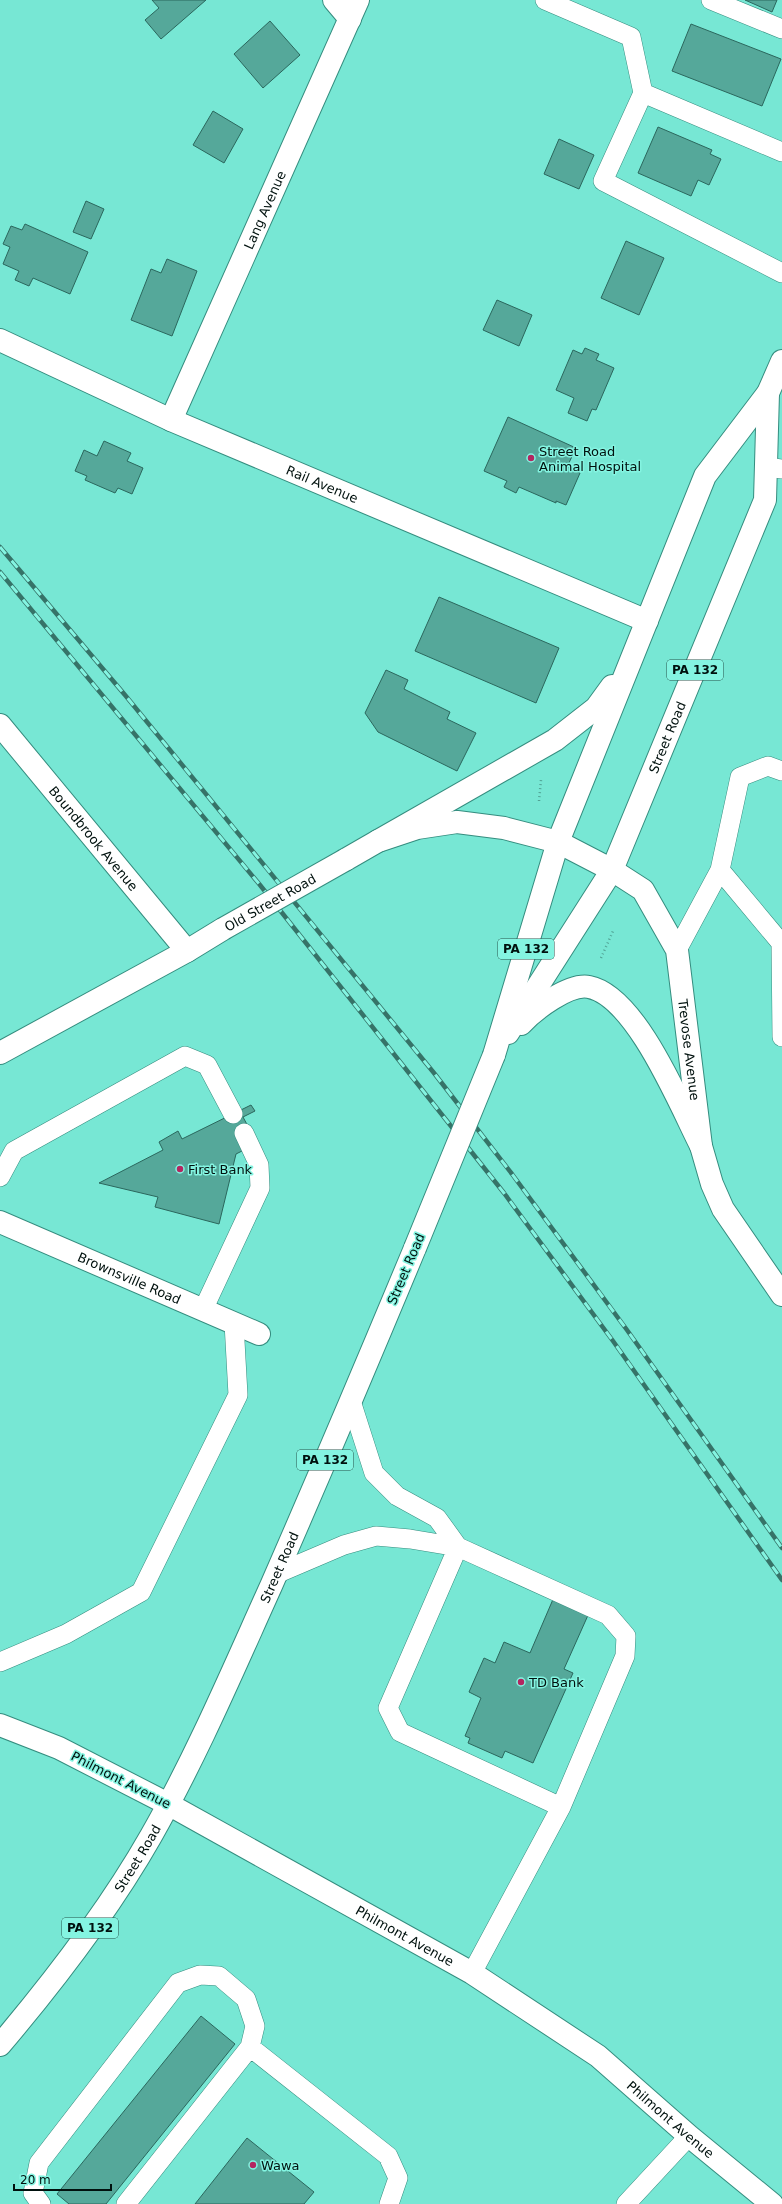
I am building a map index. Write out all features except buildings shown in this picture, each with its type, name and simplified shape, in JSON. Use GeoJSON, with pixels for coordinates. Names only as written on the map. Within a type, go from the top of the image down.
{"type":"FeatureCollection","features":[{"type":"Feature","properties":{"kind":"main road"},"geometry":{"type":"LineString","coordinates":[[334,0],[354,10]]}},
{"type":"Feature","properties":{"kind":"main road","name":"Lang Avenue"},"geometry":{"type":"LineString","coordinates":[[170,420],[354,10]]}},
{"type":"Feature","properties":{"kind":"main road","name":"Rail Avenue"},"geometry":{"type":"LineString","coordinates":[[0,340],[170,420],[647,621]]}},
{"type":"Feature","properties":{"kind":"main road","name":"Street Road"},"geometry":{"type":"LineString","coordinates":[[0,2045],[40,1998],[105,1908],[150,1837],[210,1724],[351,1401],[494,1055],[558,842],[705,476],[768,393],[782,361]]}},
{"type":"Feature","properties":{"kind":"main road","name":"Street Road"},"geometry":{"type":"LineString","coordinates":[[494,1055],[612,870],[765,500],[774,468],[768,393]]}},
{"type":"Feature","properties":{"kind":"main road"},"geometry":{"type":"LineString","coordinates":[[378,841],[555,740],[596,708],[631,660]]}},
{"type":"Feature","properties":{"kind":"main road","name":"Boundbrook Avenue"},"geometry":{"type":"LineString","coordinates":[[0,725],[187,951]]}},
{"type":"Feature","properties":{"kind":"main road","name":"Old Street Road"},"geometry":{"type":"LineString","coordinates":[[0,1053],[187,951],[378,841],[417,828],[456,822],[504,828],[558,842]]}},
{"type":"Feature","properties":{"kind":"main road","name":"Trevose Avenue"},"geometry":{"type":"LineString","coordinates":[[558,842],[612,870],[643,890],[677,950],[701,1146],[712,1184],[723,1209],[782,1295]]}},
{"type":"Feature","properties":{"kind":"main road"},"geometry":{"type":"LineString","coordinates":[[494,1055],[529,1016],[548,1002],[567,992],[579,988],[588,987],[600,990],[611,996],[641,1031],[701,1146]]}},
{"type":"Feature","properties":{"kind":"main road","name":"Brownsville Road"},"geometry":{"type":"LineString","coordinates":[[0,1222],[259,1334]]}},
{"type":"Feature","properties":{"kind":"main road","name":"Philmont Avenue"},"geometry":{"type":"LineString","coordinates":[[0,1725],[59,1748],[168,1804],[472,1973],[598,2056],[689,2136],[772,2204]]}},
{"type":"Feature","properties":{"kind":"lane"},"geometry":{"type":"LineString","coordinates":[[545,0],[631,37],[643,93],[603,181],[782,273]]}},
{"type":"Feature","properties":{"kind":"lane"},"geometry":{"type":"LineString","coordinates":[[711,0],[782,30]]}},
{"type":"Feature","properties":{"kind":"lane"},"geometry":{"type":"LineString","coordinates":[[643,93],[782,152]]}},
{"type":"Feature","properties":{"kind":"lane"},"geometry":{"type":"LineString","coordinates":[[677,950],[720,870],[740,777],[768,766],[782,771]]}},
{"type":"Feature","properties":{"kind":"lane"},"geometry":{"type":"LineString","coordinates":[[720,870],[781,943],[782,1037]]}},
{"type":"Feature","properties":{"kind":"lane"},"geometry":{"type":"LineString","coordinates":[[0,1176],[14,1151],[184,1056],[207,1065],[233,1114]]}},
{"type":"Feature","properties":{"kind":"lane"},"geometry":{"type":"LineString","coordinates":[[203,1310],[260,1188],[259,1165],[244,1133]]}},
{"type":"Feature","properties":{"kind":"lane"},"geometry":{"type":"LineString","coordinates":[[0,1662],[66,1634],[141,1592],[238,1395],[234,1323]]}},
{"type":"Feature","properties":{"kind":"lane"},"geometry":{"type":"LineString","coordinates":[[351,1401],[374,1473],[397,1496],[437,1518],[458,1548]]}},
{"type":"Feature","properties":{"kind":"lane"},"geometry":{"type":"LineString","coordinates":[[276,1574],[344,1544],[376,1536],[458,1548],[608,1615],[626,1636],[625,1656],[560,1807],[472,1973]]}},
{"type":"Feature","properties":{"kind":"lane"},"geometry":{"type":"LineString","coordinates":[[458,1548],[388,1708],[400,1732],[560,1807]]}},
{"type":"Feature","properties":{"kind":"lane"},"geometry":{"type":"LineString","coordinates":[[41,2204],[33,2193],[39,2163],[178,1983],[200,1975],[219,1976],[246,1999],[255,2026],[250,2047],[126,2204]]}},
{"type":"Feature","properties":{"kind":"lane"},"geometry":{"type":"LineString","coordinates":[[250,2047],[388,2156],[398,2178],[389,2204]]}},
{"type":"Feature","properties":{"kind":"lane"},"geometry":{"type":"LineString","coordinates":[[626,2204],[689,2136]]}},
{"type":"Feature","properties":{"kind":"path"},"geometry":{"type":"LineString","coordinates":[[539,801],[541,777]]}},
{"type":"Feature","properties":{"kind":"path"},"geometry":{"type":"LineString","coordinates":[[601,958],[613,931]]}},
{"type":"Feature","properties":{"kind":"railway"},"geometry":{"type":"LineString","coordinates":[[0,547],[125,695],[434,1073],[512,1174],[627,1330],[782,1548]]}},
{"type":"Feature","properties":{"kind":"railway"},"geometry":{"type":"LineString","coordinates":[[0,572],[260,885],[504,1193],[613,1341],[782,1580]]}},
{"type":"Feature","properties":{"kind":"place","name":"Street Road Animal Hospital"},"geometry":{"type":"Point","coordinates":[531,458]}},
{"type":"Feature","properties":{"kind":"place","name":"First Bank"},"geometry":{"type":"Point","coordinates":[180,1169]}},
{"type":"Feature","properties":{"kind":"place","name":"TD Bank"},"geometry":{"type":"Point","coordinates":[521,1682]}},
{"type":"Feature","properties":{"kind":"place","name":"Wawa"},"geometry":{"type":"Point","coordinates":[253,2165]}}]}
